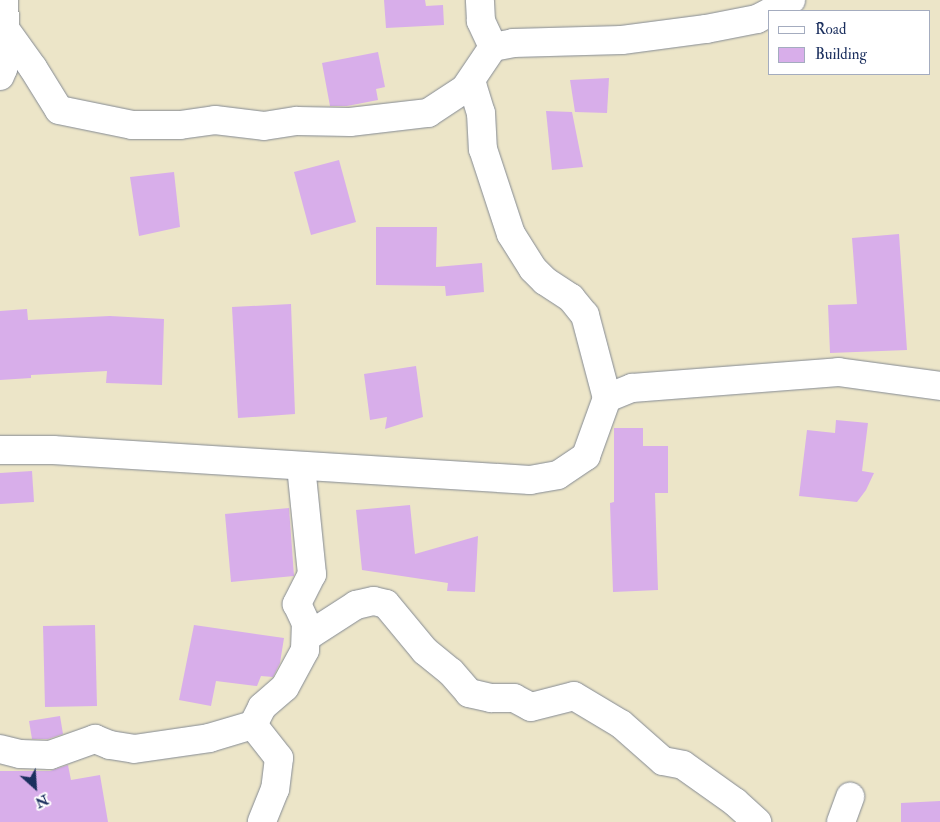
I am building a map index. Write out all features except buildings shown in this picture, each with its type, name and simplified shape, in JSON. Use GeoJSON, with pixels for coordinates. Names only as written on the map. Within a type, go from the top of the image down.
{"type":"FeatureCollection","features":[{"type":"Feature","properties":{"kind":"street"},"geometry":{"type":"LineString","coordinates":[[0,76],[3,69],[4,0]]}},
{"type":"Feature","properties":{"kind":"street"},"geometry":{"type":"LineString","coordinates":[[480,0],[481,21],[493,47]]}},
{"type":"Feature","properties":{"kind":"street"},"geometry":{"type":"LineString","coordinates":[[774,10],[791,0]]}},
{"type":"Feature","properties":{"kind":"street"},"geometry":{"type":"LineString","coordinates":[[466,88],[493,47],[513,44],[622,40],[706,29],[757,19],[768,13]]}},
{"type":"Feature","properties":{"kind":"street"},"geometry":{"type":"LineString","coordinates":[[0,450],[53,450],[530,480],[558,475],[586,456],[607,398],[585,315],[571,298],[545,281],[533,269],[511,234],[483,149],[481,113],[472,84],[428,113],[350,122],[297,121],[264,126],[215,120],[180,125],[132,125],[59,110],[34,68],[5,29]]}},
{"type":"Feature","properties":{"kind":"street"},"geometry":{"type":"LineString","coordinates":[[607,398],[632,388],[838,372],[940,386]]}},
{"type":"Feature","properties":{"kind":"street"},"geometry":{"type":"LineString","coordinates":[[301,466],[312,574],[297,604],[310,634],[356,605],[374,601],[386,604],[425,651],[451,672],[469,693],[491,698],[514,698],[531,707],[574,696],[621,724],[663,761],[684,765],[735,802],[758,822]]}},
{"type":"Feature","properties":{"kind":"street"},"geometry":{"type":"LineString","coordinates":[[0,749],[20,754],[50,755],[95,739],[110,745],[134,749],[209,738],[253,725],[262,707],[285,687],[305,650],[306,624]]}},
{"type":"Feature","properties":{"kind":"street"},"geometry":{"type":"LineString","coordinates":[[253,725],[279,758],[275,789],[262,822]]}}]}
